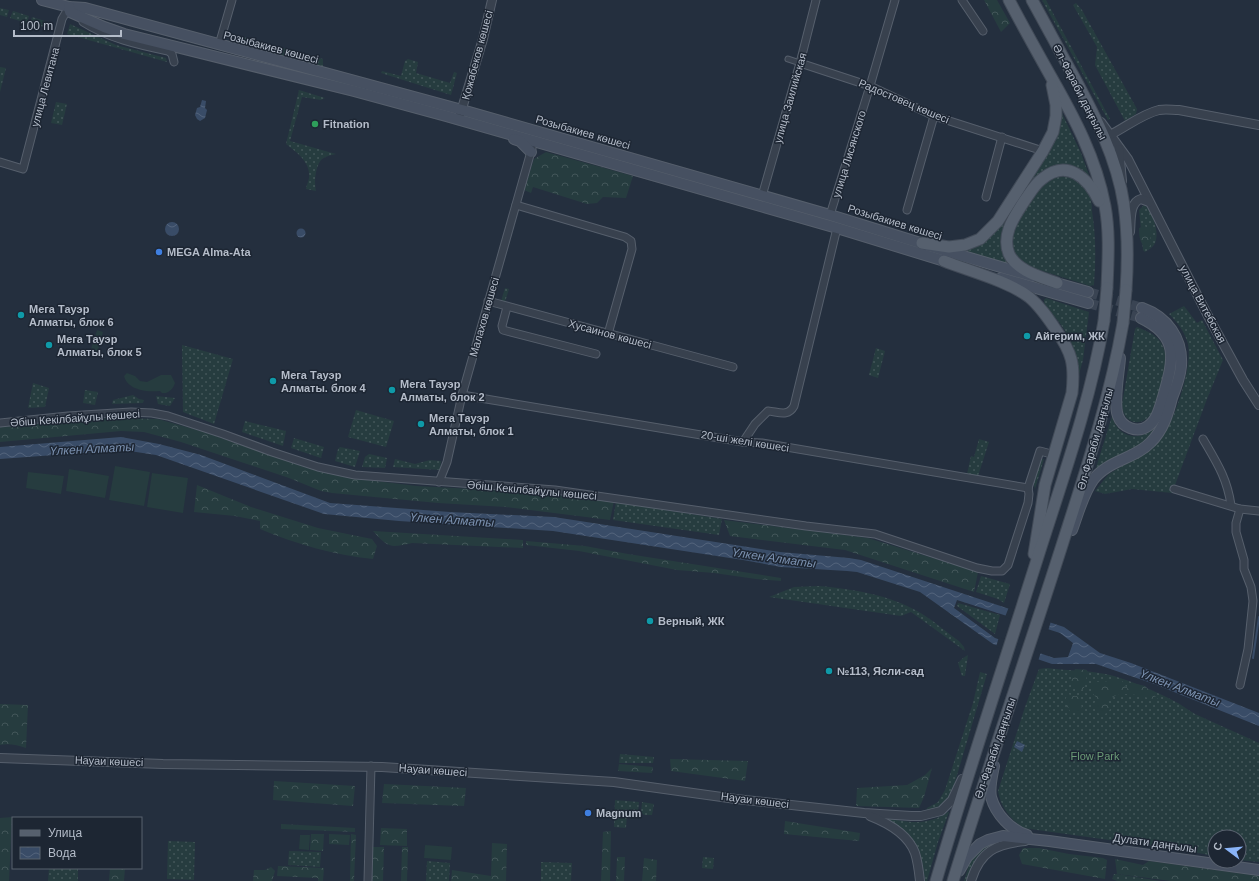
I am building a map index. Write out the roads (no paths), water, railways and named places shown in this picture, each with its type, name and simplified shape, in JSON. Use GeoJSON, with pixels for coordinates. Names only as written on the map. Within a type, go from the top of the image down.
{"type":"FeatureCollection","features":[{"type":"Feature","properties":{"kind":"main road","name":"Розыбакиев көшесі"},"geometry":{"type":"LineString","coordinates":[[42,0],[85,8],[535,136],[762,196],[1088,292]]}},
{"type":"Feature","properties":{"kind":"main road","name":"Әл-Фараби даңғылы"},"geometry":{"type":"LineString","coordinates":[[936,881],[981,732],[1084,413],[1099,350],[1107,288],[1109,259],[1108,232],[1105,207],[1098,178],[1088,149],[1075,119],[1009,0]]}},
{"type":"Feature","properties":{"kind":"main road","name":"Әл-Фараби даңғылы"},"geometry":{"type":"LineString","coordinates":[[953,881],[978,797],[1047,592],[1102,418],[1118,354],[1126,290],[1128,259],[1127,230],[1124,204],[1115,166],[1092,110],[1032,0]]}},
{"type":"Feature","properties":{"kind":"main road","name":"Розыбакиев көшесі"},"geometry":{"type":"LineString","coordinates":[[70,6],[98,24],[124,34],[359,92],[460,115],[472,124],[535,136],[944,261]]}},
{"type":"Feature","properties":{"kind":"main road"},"geometry":{"type":"LineString","coordinates":[[922,243],[956,247],[968,244],[980,239],[998,221],[1043,151],[1053,132],[1056,116],[1056,105],[1049,73]]}},
{"type":"Feature","properties":{"kind":"main road"},"geometry":{"type":"LineString","coordinates":[[472,124],[520,141],[531,152]]}},
{"type":"Feature","properties":{"kind":"main road"},"geometry":{"type":"LineString","coordinates":[[1057,283],[1020,267],[1009,254],[1007,246],[1007,238],[1011,223],[1031,191],[1041,179],[1048,174],[1057,171],[1073,172],[1080,176],[1090,184],[1097,196],[1104,214],[1108,232]]}},
{"type":"Feature","properties":{"kind":"main road"},"geometry":{"type":"LineString","coordinates":[[944,261],[1088,303]]}},
{"type":"Feature","properties":{"kind":"main road"},"geometry":{"type":"LineString","coordinates":[[944,261],[1009,285],[1025,294],[1042,310],[1070,351],[1074,377],[1069,408],[1045,485],[1029,586]]}},
{"type":"Feature","properties":{"kind":"main road"},"geometry":{"type":"LineString","coordinates":[[1047,592],[1093,480],[1102,471],[1114,463],[1146,447],[1157,435],[1169,411],[1181,367],[1180,345],[1176,335],[1167,323],[1157,315],[1142,308]]}},
{"type":"Feature","properties":{"kind":"main road"},"geometry":{"type":"LineString","coordinates":[[1123,323],[1116,409],[1118,416],[1126,426],[1139,430],[1147,428],[1156,416],[1169,376],[1172,357],[1170,348],[1162,332],[1152,323],[1141,318]]}},
{"type":"Feature","properties":{"kind":"main road"},"geometry":{"type":"LineString","coordinates":[[999,738],[990,789],[991,798],[1001,817],[1008,825],[1017,831],[1049,841]]}},
{"type":"Feature","properties":{"kind":"main road"},"geometry":{"type":"LineString","coordinates":[[953,881],[973,850],[988,840],[1003,836],[1049,841]]}},
{"type":"Feature","properties":{"kind":"main road","name":"Дулати даңғылы"},"geometry":{"type":"LineString","coordinates":[[1049,841],[1259,870]]}},
{"type":"Feature","properties":{"kind":"main road"},"geometry":{"type":"LineString","coordinates":[[933,881],[941,866]]}},
{"type":"Feature","properties":{"kind":"street"},"geometry":{"type":"LineString","coordinates":[[219,45],[232,0]]}},
{"type":"Feature","properties":{"kind":"street","name":"Қожабеков көшесі"},"geometry":{"type":"LineString","coordinates":[[460,115],[492,0]]}},
{"type":"Feature","properties":{"kind":"street","name":"улица Заилийская"},"geometry":{"type":"LineString","coordinates":[[762,196],[800,63],[816,0]]}},
{"type":"Feature","properties":{"kind":"street","name":"улица Лисянского"},"geometry":{"type":"LineString","coordinates":[[830,215],[895,0]]}},
{"type":"Feature","properties":{"kind":"street"},"geometry":{"type":"LineString","coordinates":[[962,0],[983,31]]}},
{"type":"Feature","properties":{"kind":"street"},"geometry":{"type":"LineString","coordinates":[[70,6],[90,26],[118,39],[168,51],[172,54],[174,62]]}},
{"type":"Feature","properties":{"kind":"street","name":"улица Левитана"},"geometry":{"type":"LineString","coordinates":[[0,162],[23,169],[62,20],[70,6]]}},
{"type":"Feature","properties":{"kind":"street","name":"Радостовец көшесі"},"geometry":{"type":"LineString","coordinates":[[788,59],[870,86],[934,116],[1043,151]]}},
{"type":"Feature","properties":{"kind":"street","name":"улица Витебская"},"geometry":{"type":"LineString","coordinates":[[1092,110],[1114,134],[1119,147],[1128,159],[1208,316],[1243,380],[1259,405]]}},
{"type":"Feature","properties":{"kind":"street"},"geometry":{"type":"LineString","coordinates":[[1114,134],[1144,115],[1159,110],[1179,110],[1259,126]]}},
{"type":"Feature","properties":{"kind":"street"},"geometry":{"type":"LineString","coordinates":[[907,210],[934,116]]}},
{"type":"Feature","properties":{"kind":"street","name":"Малахов көшесі"},"geometry":{"type":"LineString","coordinates":[[439,482],[447,462],[462,395],[535,136]]}},
{"type":"Feature","properties":{"kind":"street"},"geometry":{"type":"LineString","coordinates":[[986,196],[1002,137]]}},
{"type":"Feature","properties":{"kind":"street"},"geometry":{"type":"LineString","coordinates":[[1119,147],[1124,204]]}},
{"type":"Feature","properties":{"kind":"street"},"geometry":{"type":"LineString","coordinates":[[1128,259],[1133,206],[1135,202],[1141,198],[1149,202]]}},
{"type":"Feature","properties":{"kind":"street"},"geometry":{"type":"LineString","coordinates":[[516,205],[625,237],[631,241],[632,249],[608,334]]}},
{"type":"Feature","properties":{"kind":"street"},"geometry":{"type":"LineString","coordinates":[[744,442],[755,424],[768,411],[787,414],[794,406],[837,228]]}},
{"type":"Feature","properties":{"kind":"street","name":"Хусаинов көшесі"},"geometry":{"type":"LineString","coordinates":[[488,301],[733,367]]}},
{"type":"Feature","properties":{"kind":"street"},"geometry":{"type":"LineString","coordinates":[[507,307],[502,326],[503,330],[596,354]]}},
{"type":"Feature","properties":{"kind":"street","name":"20-ші желі көшесі"},"geometry":{"type":"LineString","coordinates":[[462,395],[744,442],[762,443],[1028,488]]}},
{"type":"Feature","properties":{"kind":"street","name":"Әбіш Кекілбайұлы көшесі"},"geometry":{"type":"LineString","coordinates":[[0,423],[68,416],[131,412],[152,413],[168,416],[323,468],[354,475],[555,490],[806,526],[875,534],[977,568],[992,571],[1002,571],[1008,565],[1028,503],[1028,488],[1040,451],[1055,455]]}},
{"type":"Feature","properties":{"kind":"street"},"geometry":{"type":"LineString","coordinates":[[1203,439],[1221,469],[1229,489],[1231,506]]}},
{"type":"Feature","properties":{"kind":"street"},"geometry":{"type":"LineString","coordinates":[[1174,489],[1231,506],[1259,512]]}},
{"type":"Feature","properties":{"kind":"street"},"geometry":{"type":"LineString","coordinates":[[1240,508],[1236,523],[1236,532],[1244,560],[1244,568],[1251,586],[1253,601],[1248,649],[1240,685]]}},
{"type":"Feature","properties":{"kind":"street","name":"Науаи көшесі"},"geometry":{"type":"LineString","coordinates":[[0,758],[170,764],[371,766],[614,782],[864,813],[921,816],[941,811],[948,805],[957,792],[981,732]]}},
{"type":"Feature","properties":{"kind":"street"},"geometry":{"type":"LineString","coordinates":[[368,881],[371,766]]}},
{"type":"Feature","properties":{"kind":"street","name":"Науаи көшесі"},"geometry":{"type":"LineString","coordinates":[[864,813],[886,822],[900,833],[910,844],[915,853],[920,881]]}},
{"type":"Feature","properties":{"kind":"street"},"geometry":{"type":"LineString","coordinates":[[971,881],[976,867],[981,859],[995,848],[1014,842],[1038,840]]}},
{"type":"Feature","properties":{"kind":"water"},"geometry":{"type":"Polygon","coordinates":[[[202,100],[206,101],[205,108],[207,110],[205,118],[200,121],[195,115],[202,100]]]}},
{"type":"Feature","properties":{"kind":"water"},"geometry":{"type":"Polygon","coordinates":[[[172,222],[177,224],[179,229],[177,234],[172,236],[167,234],[165,229],[167,224],[172,222]]]}},
{"type":"Feature","properties":{"kind":"water"},"geometry":{"type":"Polygon","coordinates":[[[301,228],[306,233],[301,238],[296,233],[301,228]]]}},
{"type":"Feature","properties":{"kind":"water","name":"Үлкен Алматы"},"geometry":{"type":"Polygon","coordinates":[[[121,437],[159,444],[201,455],[330,503],[450,512],[554,517],[780,552],[861,560],[1064,627],[1100,653],[1131,663],[1259,713],[1259,726],[1154,684],[1096,664],[1052,664],[993,644],[920,592],[857,572],[781,567],[553,531],[399,521],[324,514],[156,455],[123,450],[0,459],[0,447],[121,437]],[[957,600],[954,608],[995,638],[1054,658],[1068,657],[1073,643],[1060,633],[957,600]]]}},
{"type":"Feature","properties":{"kind":"water"},"geometry":{"type":"Polygon","coordinates":[[[1017,741],[1025,745],[1022,752],[1014,747],[1017,741]]]}},
{"type":"Feature","properties":{"kind":"waterway"},"geometry":{"type":"LineString","coordinates":[[1253,658],[1259,617]]}},
{"type":"Feature","properties":{"kind":"tunnel"},"geometry":{"type":"LineString","coordinates":[[1088,292],[1142,308]]}},
{"type":"Feature","properties":{"kind":"tunnel"},"geometry":{"type":"LineString","coordinates":[[1088,303],[1141,318]]}},
{"type":"Feature","properties":{"kind":"place","name":"Fitnation"},"geometry":{"type":"Point","coordinates":[315,124]}},
{"type":"Feature","properties":{"kind":"place","name":"MEGA Alma-Ata"},"geometry":{"type":"Point","coordinates":[159,252]}},
{"type":"Feature","properties":{"kind":"place","name":"Мега Тауэр Алматы, блок 6"},"geometry":{"type":"Point","coordinates":[21,315]}},
{"type":"Feature","properties":{"kind":"place","name":"Айгерим, ЖК"},"geometry":{"type":"Point","coordinates":[1027,336]}},
{"type":"Feature","properties":{"kind":"place","name":"Мега Тауэр Алматы, блок 5"},"geometry":{"type":"Point","coordinates":[49,345]}},
{"type":"Feature","properties":{"kind":"place","name":"Мега Тауэр Алматы. блок 4"},"geometry":{"type":"Point","coordinates":[273,381]}},
{"type":"Feature","properties":{"kind":"place","name":"Мега Тауэр Алматы, блок 2"},"geometry":{"type":"Point","coordinates":[392,390]}},
{"type":"Feature","properties":{"kind":"place","name":"Мега Тауэр Алматы, блок 1"},"geometry":{"type":"Point","coordinates":[421,424]}},
{"type":"Feature","properties":{"kind":"place","name":"Верный, ЖК"},"geometry":{"type":"Point","coordinates":[650,621]}},
{"type":"Feature","properties":{"kind":"place","name":"№113, Ясли-сад"},"geometry":{"type":"Point","coordinates":[829,671]}},
{"type":"Feature","properties":{"kind":"place","name":"Magnum"},"geometry":{"type":"Point","coordinates":[588,813]}},
{"type":"Feature","properties":{"kind":"park label","name":"Flow Park"},"geometry":{"type":"Point","coordinates":[1095,756]}}]}
